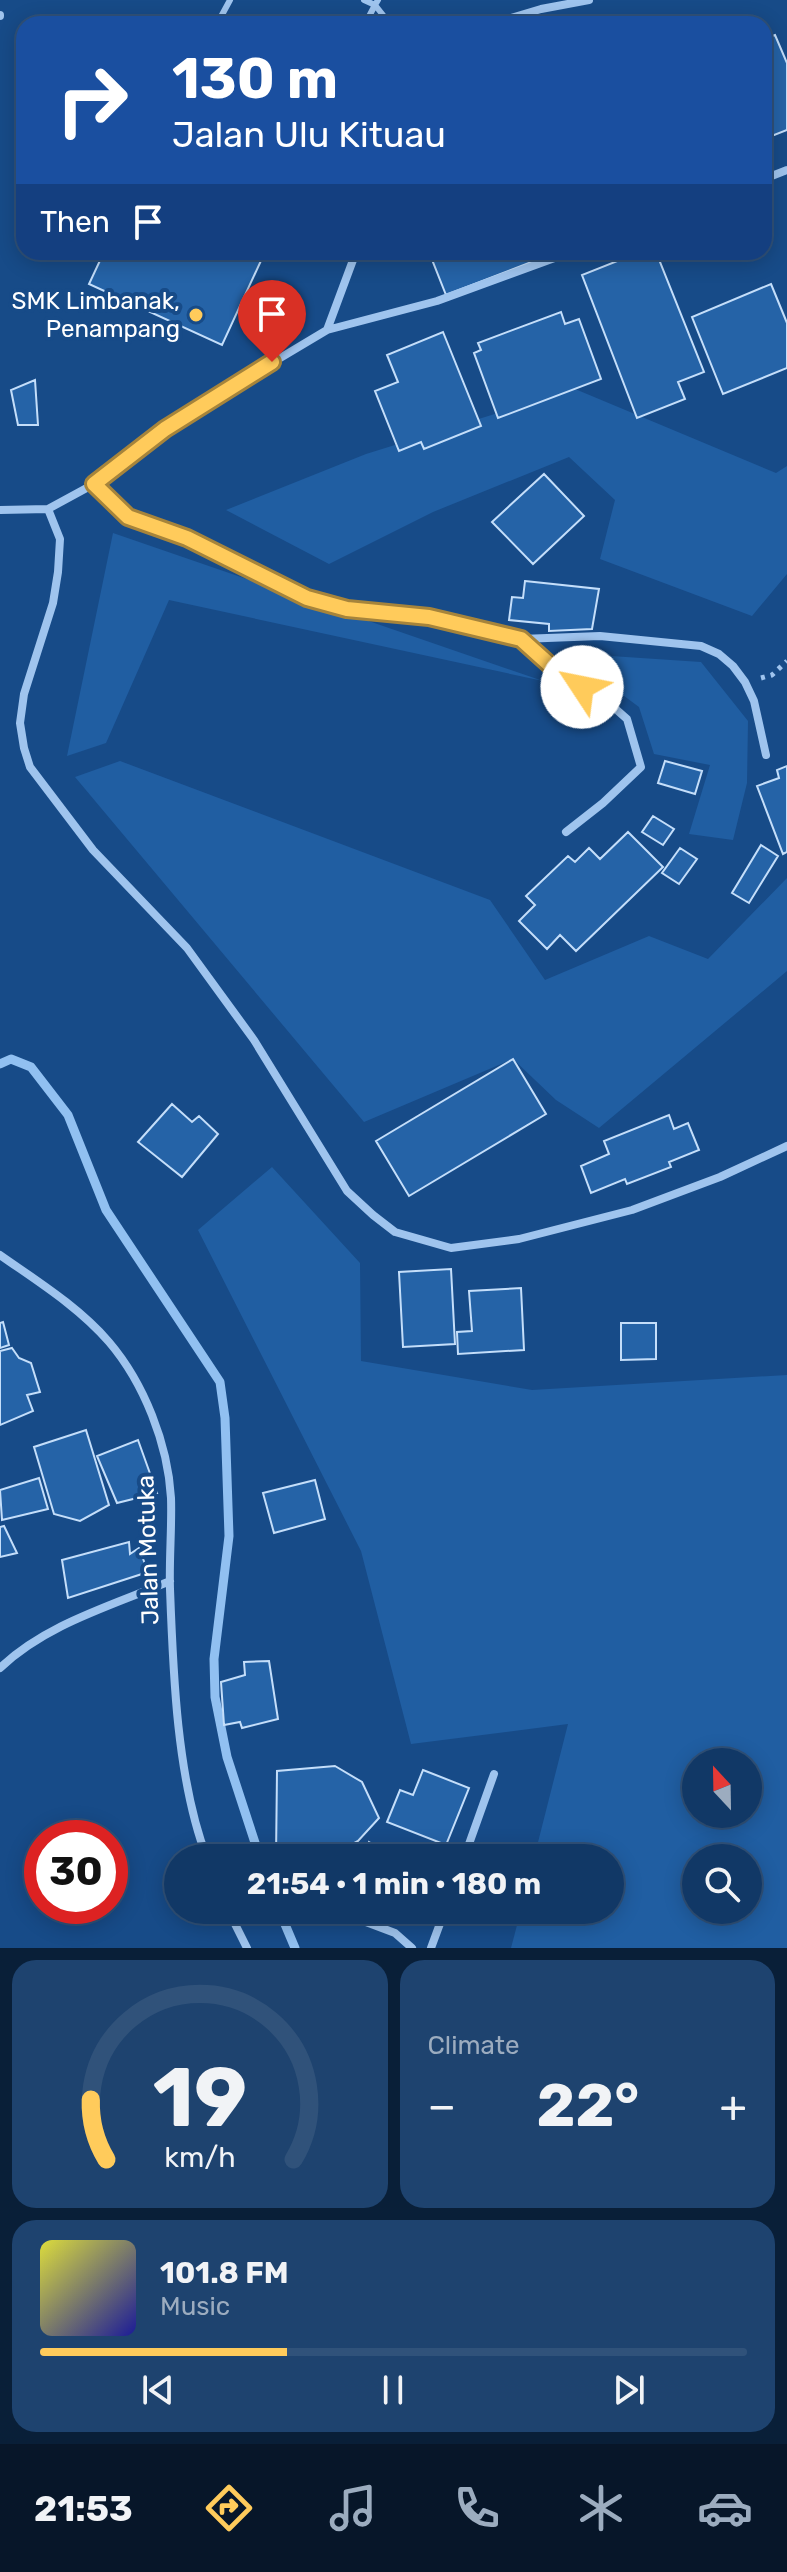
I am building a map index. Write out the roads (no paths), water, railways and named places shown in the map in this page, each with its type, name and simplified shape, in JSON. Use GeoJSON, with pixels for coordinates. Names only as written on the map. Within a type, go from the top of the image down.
{"type":"FeatureCollection","features":[{"type":"Feature","properties":{"kind":"street"},"geometry":{"type":"LineString","coordinates":[[518,16],[589,0]]}},
{"type":"Feature","properties":{"kind":"street"},"geometry":{"type":"LineString","coordinates":[[327,330],[353,260]]}},
{"type":"Feature","properties":{"kind":"street"},"geometry":{"type":"LineString","coordinates":[[0,510],[48,509],[94,484],[140,446],[190,412],[327,330],[437,301],[549,260]]}},
{"type":"Feature","properties":{"kind":"street"},"geometry":{"type":"LineString","coordinates":[[94,484],[128,517],[187,538],[307,598],[347,609],[429,617],[521,639],[600,636],[701,646],[719,654],[745,682],[754,701],[766,755]]}},
{"type":"Feature","properties":{"kind":"street"},"geometry":{"type":"LineString","coordinates":[[48,509],[60,539],[58,572],[53,603],[24,694],[20,723],[30,767],[93,850],[187,948],[254,1040],[347,1191],[373,1215],[395,1232],[451,1248],[519,1239],[632,1210],[720,1177],[787,1146]]}},
{"type":"Feature","properties":{"kind":"street"},"geometry":{"type":"LineString","coordinates":[[521,639],[551,666],[610,704],[627,719],[636,741],[641,767],[566,832]]}},
{"type":"Feature","properties":{"kind":"street","name":"Jalan Motuka"},"geometry":{"type":"LineString","coordinates":[[0,1255],[86,1320],[109,1343],[133,1378],[157,1431],[170,1493],[173,1670],[191,1805],[203,1844]]}},
{"type":"Feature","properties":{"kind":"street"},"geometry":{"type":"LineString","coordinates":[[0,1668],[20,1649],[61,1625],[170,1581]]}},
{"type":"Feature","properties":{"kind":"street"},"geometry":{"type":"LineString","coordinates":[[469,1844],[494,1774]]}},
{"type":"Feature","properties":{"kind":"street"},"geometry":{"type":"LineString","coordinates":[[235,1924],[247,1948]]}},
{"type":"Feature","properties":{"kind":"street"},"geometry":{"type":"LineString","coordinates":[[371,1924],[395,1933],[412,1948]]}},
{"type":"Feature","properties":{"kind":"street"},"geometry":{"type":"LineString","coordinates":[[431,1948],[440,1924]]}},
{"type":"Feature","properties":{"kind":"lane"},"geometry":{"type":"LineString","coordinates":[[364,0],[376,2]]}},
{"type":"Feature","properties":{"kind":"waterway"},"geometry":{"type":"LineString","coordinates":[[0,1064],[11,1059],[31,1067],[68,1115],[106,1210],[220,1382],[225,1418],[229,1536],[214,1659],[215,1697],[227,1757],[255,1844]]}},
{"type":"Feature","properties":{"kind":"waterway"},"geometry":{"type":"LineString","coordinates":[[285,1924],[295,1948]]}},
{"type":"Feature","properties":{"kind":"place","name":"SMK Limbanak, Penampang"},"geometry":{"type":"Point","coordinates":[196,315]}}]}
